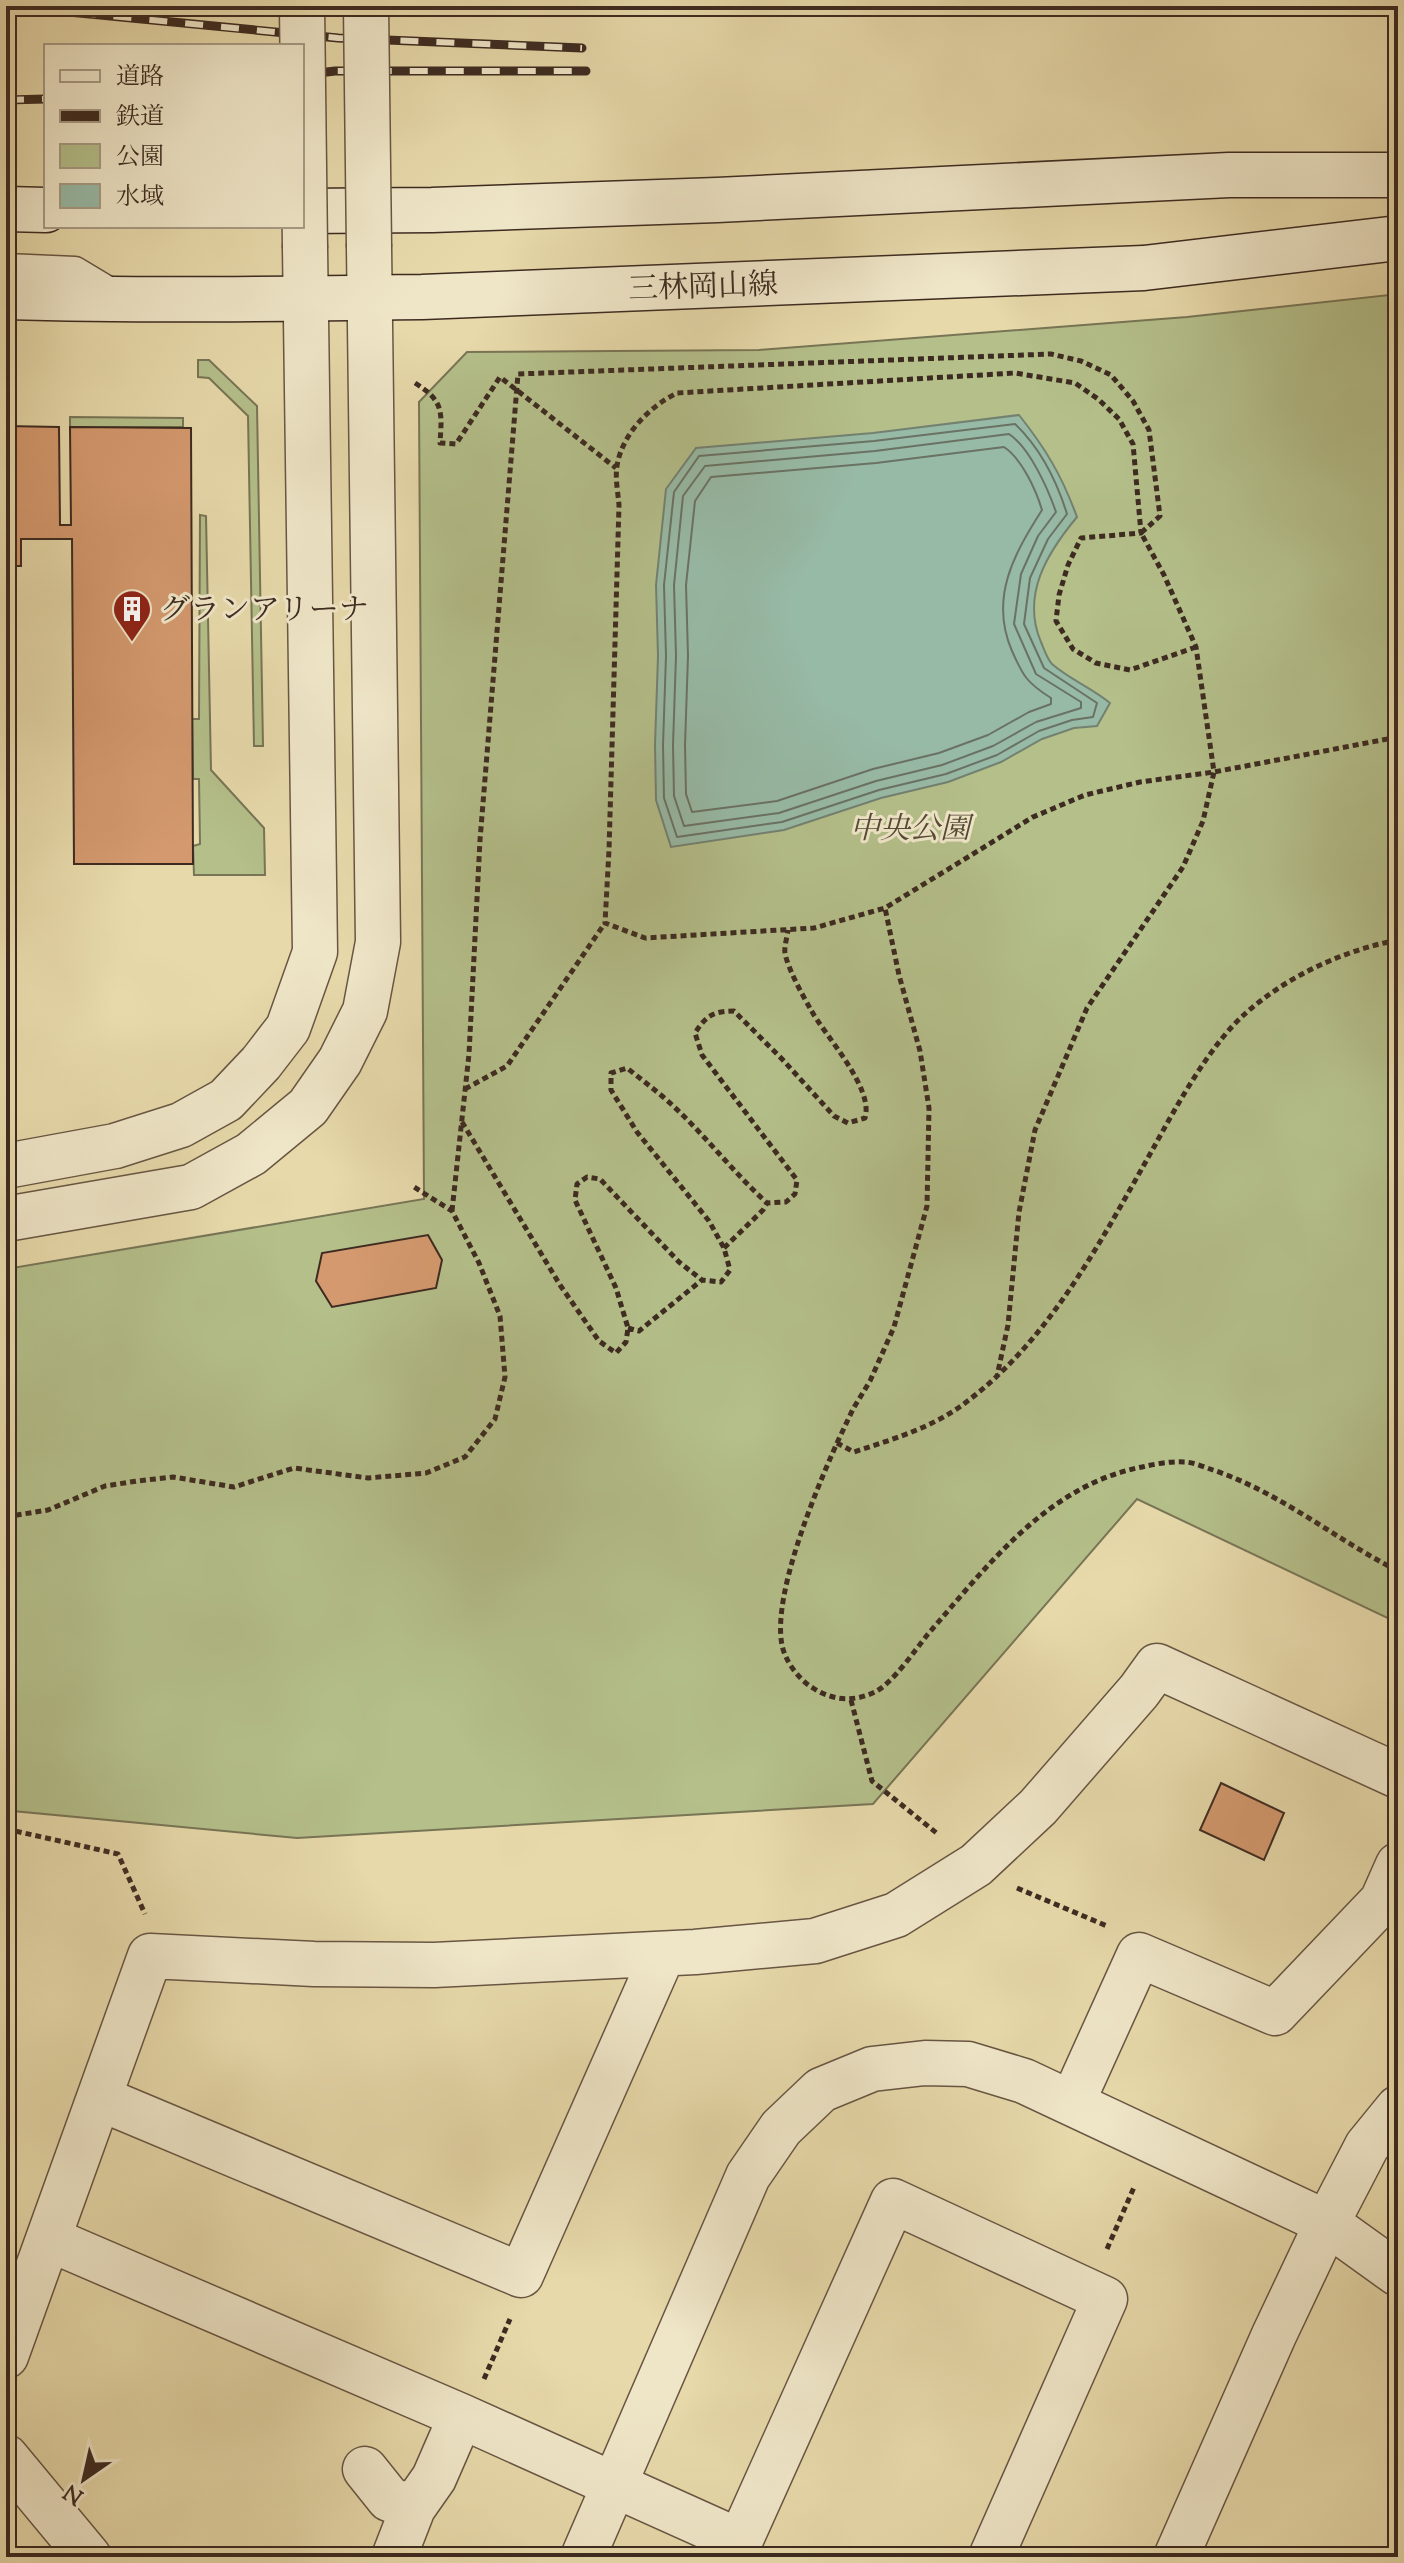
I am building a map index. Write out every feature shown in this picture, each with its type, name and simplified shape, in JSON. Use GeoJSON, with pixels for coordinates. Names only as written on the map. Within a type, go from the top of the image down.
{"type":"FeatureCollection","features":[{"type":"Feature","properties":{"kind":"street"},"geometry":{"type":"LineString","coordinates":[[302,6],[302,44]]}},
{"type":"Feature","properties":{"kind":"street"},"geometry":{"type":"LineString","coordinates":[[6,1219],[191,1187],[251,1154],[308,1107],[340,1061],[365,1011],[378,942],[366,6]]}},
{"type":"Feature","properties":{"kind":"street"},"geometry":{"type":"LineString","coordinates":[[6,1166],[115,1146],[181,1125],[226,1100],[288,1028],[301,998],[315,952],[304,229],[432,210],[717,200],[1229,175],[1398,175]]}},
{"type":"Feature","properties":{"kind":"street"},"geometry":{"type":"LineString","coordinates":[[6,209],[44,210]]}},
{"type":"Feature","properties":{"kind":"street","name":"三林岡山線"},"geometry":{"type":"LineString","coordinates":[[6,297],[125,300],[369,298],[1144,268],[1398,238]]}},
{"type":"Feature","properties":{"kind":"street"},"geometry":{"type":"LineString","coordinates":[[6,2356],[150,1956],[314,1964],[434,1965],[663,1954],[815,1941],[896,1915],[976,1865],[1038,1807],[1157,1666],[1398,1776]]}},
{"type":"Feature","properties":{"kind":"street"},"geometry":{"type":"LineString","coordinates":[[1072,2103],[1139,1955],[1275,2013],[1382,1901],[1398,1865]]}},
{"type":"Feature","properties":{"kind":"street"},"geometry":{"type":"LineString","coordinates":[[99,2098],[521,2275],[663,1954]]}},
{"type":"Feature","properties":{"kind":"street"},"geometry":{"type":"LineString","coordinates":[[583,2557],[748,2176],[781,2128],[821,2090],[872,2069],[925,2063],[968,2064],[1024,2081],[1327,2223],[1398,2274]]}},
{"type":"Feature","properties":{"kind":"street"},"geometry":{"type":"LineString","coordinates":[[1176,2557],[1327,2223],[1367,2146],[1398,2108]]}},
{"type":"Feature","properties":{"kind":"street"},"geometry":{"type":"LineString","coordinates":[[49,2239],[615,2485],[736,2549],[893,2201],[1105,2299],[991,2557]]}},
{"type":"Feature","properties":{"kind":"street"},"geometry":{"type":"LineString","coordinates":[[394,2557],[413,2508],[434,2478],[461,2416]]}},
{"type":"Feature","properties":{"kind":"street"},"geometry":{"type":"LineString","coordinates":[[6,2457],[89,2557]]}},
{"type":"Feature","properties":{"kind":"street"},"geometry":{"type":"LineString","coordinates":[[365,2469],[389,2499],[413,2508]]}},
{"type":"Feature","properties":{"kind":"lane"},"geometry":{"type":"LineString","coordinates":[[6,267],[75,270],[125,300]]}},
{"type":"Feature","properties":{"kind":"path"},"geometry":{"type":"LineString","coordinates":[[452,1211],[465,1089],[480,840],[518,374],[1051,354],[1081,361],[1111,375],[1133,401],[1149,430],[1160,516],[1141,533],[1081,538],[1068,565],[1059,595],[1056,621],[1073,649],[1096,663],[1130,670],[1196,647]]}},
{"type":"Feature","properties":{"kind":"path"},"geometry":{"type":"LineString","coordinates":[[465,1089],[507,1066],[605,923],[619,505],[616,468],[623,444],[655,404],[677,393],[1015,373],[1075,383],[1119,419],[1133,444],[1141,533],[1164,575],[1196,647],[1214,772],[1203,821],[1183,867],[1087,1008],[1035,1130],[1019,1212],[1008,1325],[997,1376]]}},
{"type":"Feature","properties":{"kind":"path"},"geometry":{"type":"LineString","coordinates":[[406,378],[433,394],[442,412],[440,443],[456,444],[500,377],[616,468]]}},
{"type":"Feature","properties":{"kind":"path"},"geometry":{"type":"LineString","coordinates":[[605,923],[645,938],[814,928],[885,908],[979,848],[1046,811],[1085,795],[1140,782],[1214,772],[1398,737]]}},
{"type":"Feature","properties":{"kind":"path"},"geometry":{"type":"LineString","coordinates":[[885,908],[920,1051],[929,1108],[927,1206],[894,1327],[812,1499],[791,1571],[780,1624],[782,1648],[792,1667],[810,1687],[829,1697],[851,1700],[878,1690],[980,1575],[1046,1510],[1081,1486],[1117,1472],[1185,1461],[1267,1493],[1398,1571]]}},
{"type":"Feature","properties":{"kind":"path"},"geometry":{"type":"LineString","coordinates":[[724,1248],[767,1203],[786,1202],[795,1194],[797,1180],[702,1055],[695,1033],[704,1019],[717,1011],[734,1011],[834,1116],[848,1123],[865,1118],[868,1108],[793,972],[784,951],[789,930]]}},
{"type":"Feature","properties":{"kind":"path"},"geometry":{"type":"LineString","coordinates":[[837,1443],[854,1452],[924,1428],[963,1404],[997,1376],[1062,1301],[1175,1108],[1216,1048],[1245,1013],[1284,985],[1332,959],[1374,944],[1398,940]]}},
{"type":"Feature","properties":{"kind":"path"},"geometry":{"type":"LineString","coordinates":[[462,1121],[560,1285],[599,1341],[616,1353],[626,1342],[628,1328],[616,1288],[575,1200],[577,1184],[587,1177],[600,1179],[671,1254],[702,1280],[721,1282],[730,1270],[724,1248],[709,1221],[637,1132],[611,1090],[611,1073],[627,1068],[651,1087],[767,1203]]}},
{"type":"Feature","properties":{"kind":"path"},"geometry":{"type":"LineString","coordinates":[[6,1512],[17,1515],[48,1510],[105,1486],[137,1481],[173,1477],[234,1487],[294,1468],[368,1478],[383,1477],[426,1473],[465,1457],[495,1419],[505,1377],[500,1316],[479,1263],[452,1211],[414,1187]]}},
{"type":"Feature","properties":{"kind":"path"},"geometry":{"type":"LineString","coordinates":[[628,1328],[639,1331],[702,1280]]}},
{"type":"Feature","properties":{"kind":"path"},"geometry":{"type":"LineString","coordinates":[[851,1700],[872,1781],[917,1818]]}},
{"type":"Feature","properties":{"kind":"path"},"geometry":{"type":"LineString","coordinates":[[6,1829],[118,1854],[143,1909]]}},
{"type":"Feature","properties":{"kind":"path"},"geometry":{"type":"LineString","coordinates":[[976,1865],[994,1878],[1124,1934],[1139,1955]]}},
{"type":"Feature","properties":{"kind":"path"},"geometry":{"type":"LineString","coordinates":[[1122,2216],[1130,2196]]}},
{"type":"Feature","properties":{"kind":"path"},"geometry":{"type":"LineString","coordinates":[[489,2367],[495,2354]]}},
{"type":"Feature","properties":{"kind":"green space","name":"中央公園"},"geometry":{"type":"Polygon","coordinates":[[[1398,294],[1398,1623],[1137,1499],[873,1804],[297,1838],[13,1811],[6,1767],[6,1269],[424,1199],[419,402],[467,352],[759,350],[1187,317],[1398,294]]]}},
{"type":"Feature","properties":{"kind":"green space"},"geometry":{"type":"Polygon","coordinates":[[[198,360],[209,360],[257,406],[263,746],[254,746],[248,416],[209,378],[198,377],[198,360]]]}},
{"type":"Feature","properties":{"kind":"green space"},"geometry":{"type":"Polygon","coordinates":[[[70,417],[183,418],[183,427],[70,427],[70,417]]]}},
{"type":"Feature","properties":{"kind":"green space"},"geometry":{"type":"Polygon","coordinates":[[[200,515],[206,516],[211,770],[264,828],[265,875],[194,875],[193,846],[200,844],[199,779],[193,779],[192,719],[199,719],[200,515]]]}},
{"type":"Feature","properties":{"kind":"water"},"geometry":{"type":"Polygon","coordinates":[[[1019,415],[1052,463],[1077,517],[1056,545],[1040,575],[1034,608],[1036,625],[1044,651],[1052,664],[1110,703],[1097,726],[1074,728],[1042,739],[1001,762],[948,782],[881,798],[784,830],[671,847],[656,800],[656,585],[666,489],[696,448],[873,433],[1019,415]]]}},
{"type":"Feature","properties":{"kind":"building","name":"グランアリーナ"},"geometry":{"type":"Polygon","coordinates":[[[6,426],[59,427],[60,525],[71,525],[70,427],[191,428],[193,864],[74,864],[72,539],[21,539],[21,566],[6,566],[6,426]]]}},
{"type":"Feature","properties":{"kind":"building"},"geometry":{"type":"Polygon","coordinates":[[[428,1235],[442,1260],[436,1288],[332,1307],[316,1281],[322,1253],[428,1235]]]}},
{"type":"Feature","properties":{"kind":"building"},"geometry":{"type":"Polygon","coordinates":[[[1221,1783],[1284,1813],[1264,1860],[1200,1830],[1221,1783]]]}},
{"type":"Feature","properties":{"kind":"railway"},"geometry":{"type":"LineString","coordinates":[[6,6],[338,38],[582,48]]}},
{"type":"Feature","properties":{"kind":"railway"},"geometry":{"type":"LineString","coordinates":[[304,75],[335,71],[586,71]]}},
{"type":"Feature","properties":{"kind":"railway"},"geometry":{"type":"LineString","coordinates":[[6,100],[44,99]]}},
{"type":"Feature","properties":{"kind":"place","name":"グランアリーナ"},"geometry":{"type":"Point","coordinates":[132,643]}}]}
